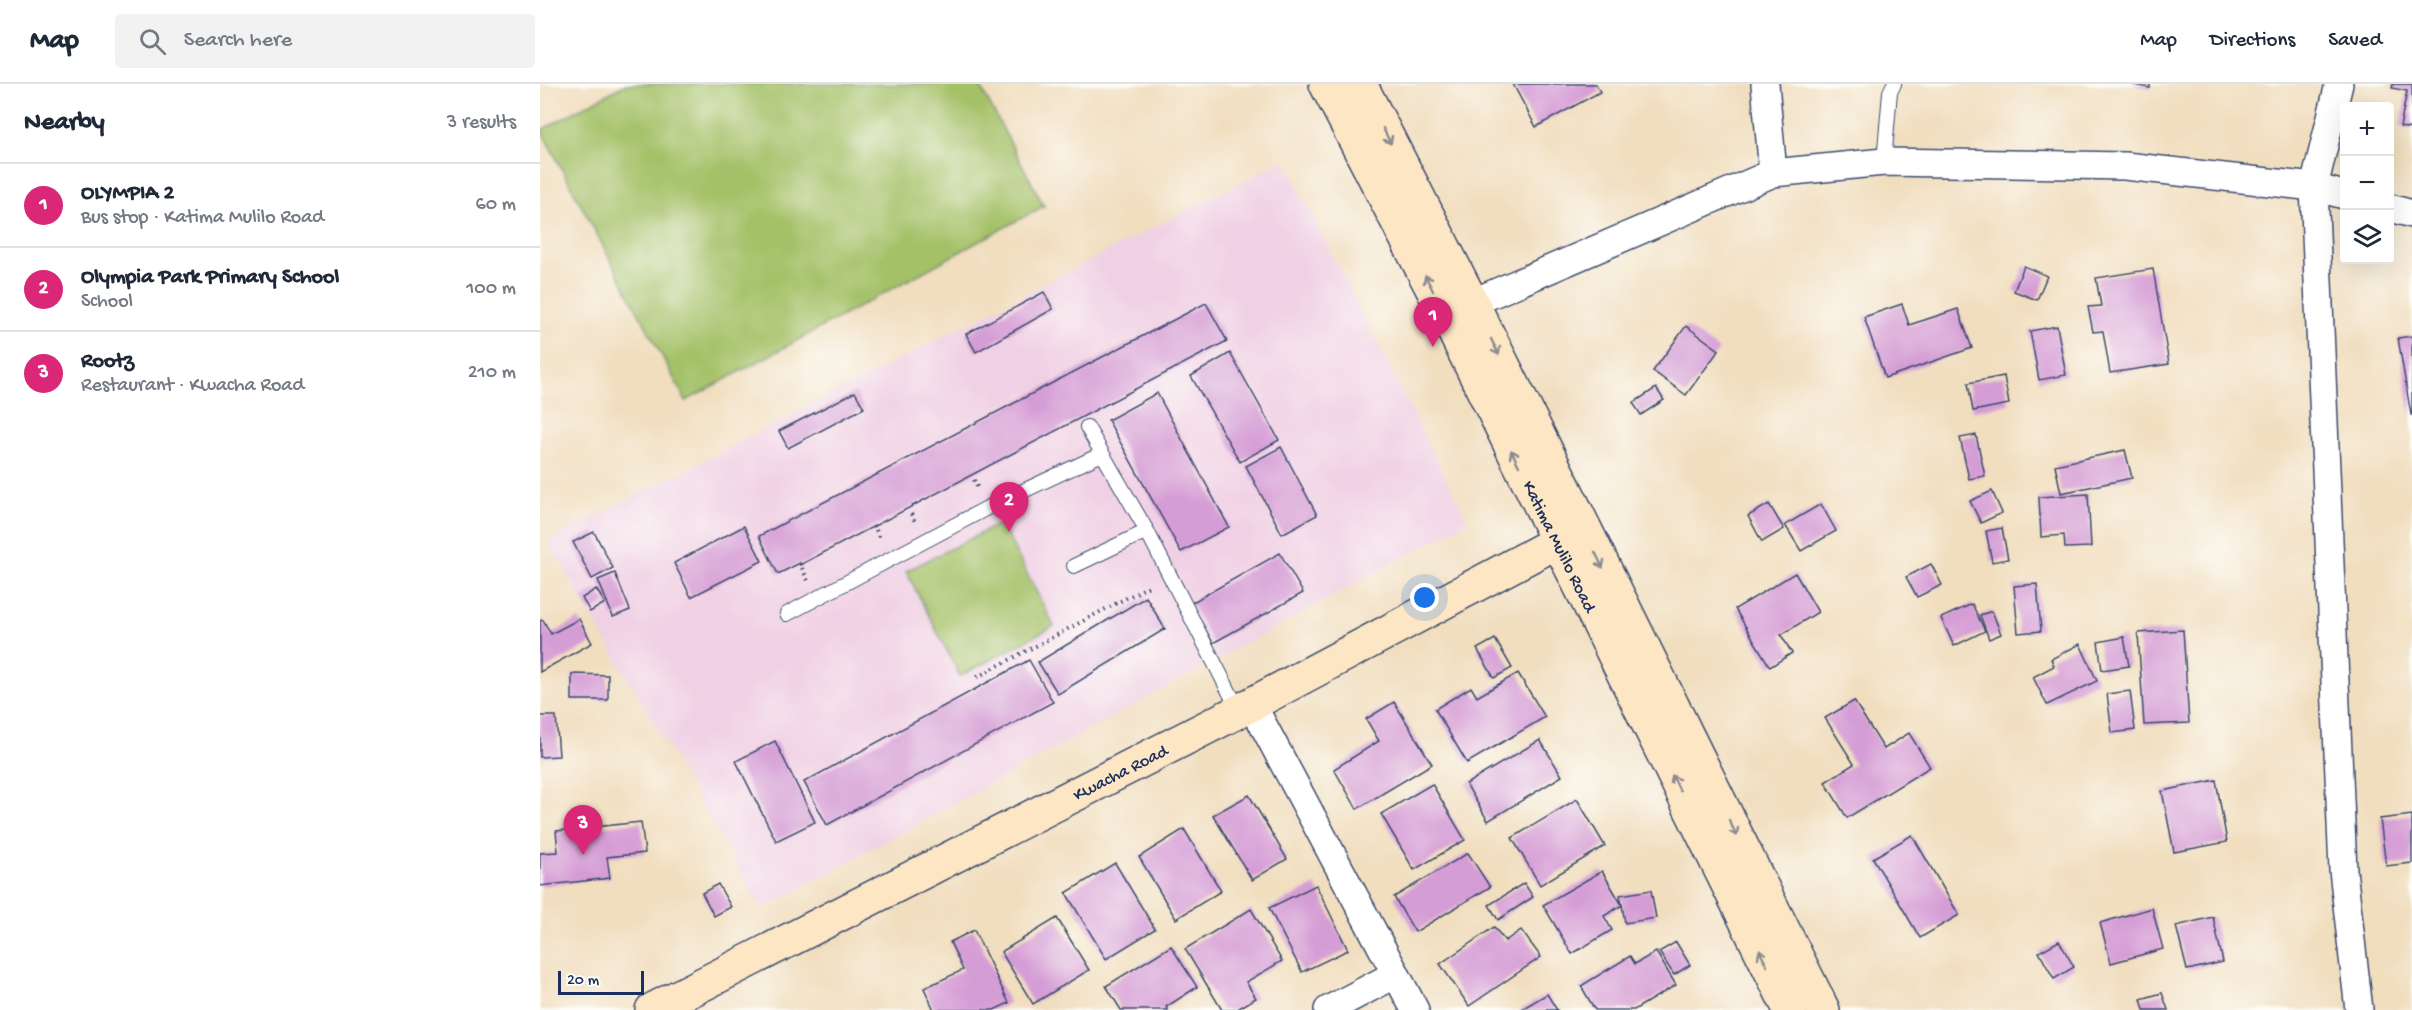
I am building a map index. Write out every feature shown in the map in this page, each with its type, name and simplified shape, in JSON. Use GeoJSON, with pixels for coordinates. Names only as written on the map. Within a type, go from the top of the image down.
{"type":"FeatureCollection","features":[{"type":"Feature","properties":{"kind":"main road","name":"Katima Mulilo Road"},"geometry":{"type":"LineString","coordinates":[[1326,84],[1459,308]]}},
{"type":"Feature","properties":{"kind":"main road","name":"Katima Mulilo Road"},"geometry":{"type":"LineString","coordinates":[[1360,84],[1459,308],[1570,535],[1790,1010]]}},
{"type":"Feature","properties":{"kind":"main road","name":"Katima Mulilo Road"},"geometry":{"type":"LineString","coordinates":[[1570,535],[1823,1010]]}},
{"type":"Feature","properties":{"kind":"main road","name":"Kwacha Road"},"geometry":{"type":"LineString","coordinates":[[652,1010],[1246,708],[1570,535]]}},
{"type":"Feature","properties":{"kind":"street"},"geometry":{"type":"LineString","coordinates":[[1765,84],[1773,173]]}},
{"type":"Feature","properties":{"kind":"street"},"geometry":{"type":"LineString","coordinates":[[2339,84],[2314,187],[2343,870],[2358,1010]]}},
{"type":"Feature","properties":{"kind":"street"},"geometry":{"type":"LineString","coordinates":[[1459,308],[1773,173],[1884,162],[2125,166],[2314,187],[2340,194]]}},
{"type":"Feature","properties":{"kind":"street"},"geometry":{"type":"LineString","coordinates":[[2394,209],[2412,214]]}},
{"type":"Feature","properties":{"kind":"street"},"geometry":{"type":"LineString","coordinates":[[1246,708],[1415,1010]]}},
{"type":"Feature","properties":{"kind":"street"},"geometry":{"type":"LineString","coordinates":[[1328,1010],[1396,974]]}},
{"type":"Feature","properties":{"kind":"lane"},"geometry":{"type":"LineString","coordinates":[[1884,162],[1890,92],[1894,84]]}},
{"type":"Feature","properties":{"kind":"lane"},"geometry":{"type":"LineString","coordinates":[[1087,427],[1246,708]]}},
{"type":"Feature","properties":{"kind":"lane"},"geometry":{"type":"LineString","coordinates":[[786,614],[987,508],[1102,454]]}},
{"type":"Feature","properties":{"kind":"lane"},"geometry":{"type":"LineString","coordinates":[[1074,566],[1147,531]]}},
{"type":"Feature","properties":{"kind":"path"},"geometry":{"type":"LineString","coordinates":[[977,677],[1170,574]]}},
{"type":"Feature","properties":{"kind":"shaded area"},"geometry":{"type":"Polygon","coordinates":[[[1284,160],[1468,522],[762,909],[548,541],[1284,160]]]}},
{"type":"Feature","properties":{"kind":"green space"},"geometry":{"type":"Polygon","coordinates":[[[626,84],[979,84],[1044,206],[686,401],[541,130],[626,84]]]}},
{"type":"Feature","properties":{"kind":"green space"},"geometry":{"type":"Polygon","coordinates":[[[1001,523],[1054,626],[960,676],[906,571],[1001,523]]]}},
{"type":"Feature","properties":{"kind":"building"},"geometry":{"type":"Polygon","coordinates":[[[1513,84],[1596,84],[1600,92],[1536,127],[1513,84]]]}},
{"type":"Feature","properties":{"kind":"building"},"geometry":{"type":"Polygon","coordinates":[[[2129,84],[2150,84],[2150,88],[2129,84]]]}},
{"type":"Feature","properties":{"kind":"building"},"geometry":{"type":"Polygon","coordinates":[[[2393,84],[2412,84],[2412,129],[2400,127],[2407,91],[2392,88],[2393,84]]]}},
{"type":"Feature","properties":{"kind":"building"},"geometry":{"type":"Polygon","coordinates":[[[2024,266],[2047,276],[2037,300],[2014,291],[2024,266]]]}},
{"type":"Feature","properties":{"kind":"building"},"geometry":{"type":"Polygon","coordinates":[[[2153,269],[2169,364],[2110,373],[2103,331],[2093,332],[2088,307],[2101,306],[2096,278],[2153,269]]]}},
{"type":"Feature","properties":{"kind":"building"},"geometry":{"type":"Polygon","coordinates":[[[1044,292],[1053,309],[976,352],[966,334],[1044,292]]]}},
{"type":"Feature","properties":{"kind":"building"},"geometry":{"type":"Polygon","coordinates":[[[1206,303],[1227,341],[800,565],[800,563],[778,574],[759,536],[1206,303]]]}},
{"type":"Feature","properties":{"kind":"building"},"geometry":{"type":"Polygon","coordinates":[[[1902,304],[1909,325],[1958,309],[1972,348],[1885,378],[1864,317],[1902,304]]]}},
{"type":"Feature","properties":{"kind":"building"},"geometry":{"type":"Polygon","coordinates":[[[1686,326],[1719,350],[1686,395],[1653,371],[1686,326]]]}},
{"type":"Feature","properties":{"kind":"building"},"geometry":{"type":"Polygon","coordinates":[[[2057,326],[2066,375],[2039,380],[2030,331],[2057,326]]]}},
{"type":"Feature","properties":{"kind":"building"},"geometry":{"type":"Polygon","coordinates":[[[2412,336],[2412,415],[2411,415],[2398,338],[2412,336]]]}},
{"type":"Feature","properties":{"kind":"building"},"geometry":{"type":"Polygon","coordinates":[[[1230,353],[1279,440],[1240,462],[1191,376],[1230,353]]]}},
{"type":"Feature","properties":{"kind":"building"},"geometry":{"type":"Polygon","coordinates":[[[2004,376],[2009,404],[1973,411],[1968,383],[2004,376]]]}},
{"type":"Feature","properties":{"kind":"building"},"geometry":{"type":"Polygon","coordinates":[[[1656,388],[1664,400],[1641,415],[1633,403],[1656,388]]]}},
{"type":"Feature","properties":{"kind":"building"},"geometry":{"type":"Polygon","coordinates":[[[855,392],[864,408],[788,448],[779,431],[855,392]]]}},
{"type":"Feature","properties":{"kind":"building"},"geometry":{"type":"Polygon","coordinates":[[[1157,393],[1229,527],[1181,552],[1108,420],[1157,393]]]}},
{"type":"Feature","properties":{"kind":"building"},"geometry":{"type":"Polygon","coordinates":[[[1976,435],[1985,476],[1969,479],[1960,438],[1976,435]]]}},
{"type":"Feature","properties":{"kind":"building"},"geometry":{"type":"Polygon","coordinates":[[[1281,447],[1317,515],[1282,534],[1246,466],[1281,447]]]}},
{"type":"Feature","properties":{"kind":"building"},"geometry":{"type":"Polygon","coordinates":[[[2125,450],[2132,478],[2061,493],[2055,465],[2125,450]]]}},
{"type":"Feature","properties":{"kind":"building"},"geometry":{"type":"Polygon","coordinates":[[[1992,491],[2002,513],[1981,523],[1970,501],[1992,491]]]}},
{"type":"Feature","properties":{"kind":"building"},"geometry":{"type":"Polygon","coordinates":[[[2088,494],[2091,547],[2065,548],[2064,535],[2041,537],[2039,497],[2088,494]]]}},
{"type":"Feature","properties":{"kind":"building"},"geometry":{"type":"Polygon","coordinates":[[[1769,504],[1784,529],[1762,542],[1748,516],[1769,504]]]}},
{"type":"Feature","properties":{"kind":"building"},"geometry":{"type":"Polygon","coordinates":[[[1821,504],[1836,531],[1801,551],[1785,525],[1821,504]]]}},
{"type":"Feature","properties":{"kind":"building"},"geometry":{"type":"Polygon","coordinates":[[[744,526],[762,561],[691,597],[674,563],[744,526]]]}},
{"type":"Feature","properties":{"kind":"building"},"geometry":{"type":"Polygon","coordinates":[[[2002,528],[2008,559],[1992,562],[1986,531],[2002,528]]]}},
{"type":"Feature","properties":{"kind":"building"},"geometry":{"type":"Polygon","coordinates":[[[594,532],[613,568],[592,579],[573,542],[594,532]]]}},
{"type":"Feature","properties":{"kind":"building"},"geometry":{"type":"Polygon","coordinates":[[[1280,553],[1303,593],[1213,643],[1191,603],[1280,553]]]}},
{"type":"Feature","properties":{"kind":"building"},"geometry":{"type":"Polygon","coordinates":[[[1931,564],[1942,585],[1917,597],[1906,577],[1931,564]]]}},
{"type":"Feature","properties":{"kind":"building"},"geometry":{"type":"Polygon","coordinates":[[[615,573],[630,610],[613,617],[598,580],[615,573]]]}},
{"type":"Feature","properties":{"kind":"building"},"geometry":{"type":"Polygon","coordinates":[[[1795,573],[1818,612],[1781,635],[1792,653],[1770,667],[1735,609],[1795,573]]]}},
{"type":"Feature","properties":{"kind":"building"},"geometry":{"type":"Polygon","coordinates":[[[2037,584],[2041,631],[2018,633],[2014,586],[2037,584]]]}},
{"type":"Feature","properties":{"kind":"building"},"geometry":{"type":"Polygon","coordinates":[[[596,589],[605,603],[590,612],[582,598],[596,589]]]}},
{"type":"Feature","properties":{"kind":"building"},"geometry":{"type":"Polygon","coordinates":[[[1146,597],[1165,629],[1058,694],[1038,662],[1146,597]]]}},
{"type":"Feature","properties":{"kind":"building"},"geometry":{"type":"Polygon","coordinates":[[[1972,604],[1985,631],[1954,646],[1941,618],[1972,604]]]}},
{"type":"Feature","properties":{"kind":"building"},"geometry":{"type":"Polygon","coordinates":[[[1992,611],[2001,634],[1989,639],[1980,615],[1992,611]]]}},
{"type":"Feature","properties":{"kind":"building"},"geometry":{"type":"Polygon","coordinates":[[[579,619],[592,643],[540,672],[540,621],[543,620],[551,634],[579,619]]]}},
{"type":"Feature","properties":{"kind":"building"},"geometry":{"type":"Polygon","coordinates":[[[2183,630],[2189,723],[2144,725],[2138,633],[2183,630]]]}},
{"type":"Feature","properties":{"kind":"building"},"geometry":{"type":"Polygon","coordinates":[[[2124,637],[2129,666],[2102,670],[2098,642],[2124,637]]]}},
{"type":"Feature","properties":{"kind":"building"},"geometry":{"type":"Polygon","coordinates":[[[1495,639],[1512,668],[1494,678],[1477,649],[1495,639]]]}},
{"type":"Feature","properties":{"kind":"building"},"geometry":{"type":"Polygon","coordinates":[[[2080,644],[2097,681],[2047,705],[2033,677],[2054,666],[2051,659],[2080,644]]]}},
{"type":"Feature","properties":{"kind":"building"},"geometry":{"type":"Polygon","coordinates":[[[1029,660],[1053,702],[827,825],[804,782],[1029,660]]]}},
{"type":"Feature","properties":{"kind":"building"},"geometry":{"type":"Polygon","coordinates":[[[1518,673],[1545,717],[1467,763],[1435,709],[1471,687],[1477,697],[1518,673]]]}},
{"type":"Feature","properties":{"kind":"building"},"geometry":{"type":"Polygon","coordinates":[[[572,674],[608,675],[608,700],[572,700],[572,674]]]}},
{"type":"Feature","properties":{"kind":"building"},"geometry":{"type":"Polygon","coordinates":[[[2130,691],[2135,730],[2112,733],[2107,694],[2130,691]]]}},
{"type":"Feature","properties":{"kind":"building"},"geometry":{"type":"Polygon","coordinates":[[[1854,701],[1884,749],[1909,733],[1930,767],[1847,818],[1825,782],[1854,764],[1825,718],[1854,701]]]}},
{"type":"Feature","properties":{"kind":"building"},"geometry":{"type":"Polygon","coordinates":[[[1394,702],[1432,764],[1357,809],[1334,769],[1379,741],[1366,719],[1394,702]]]}},
{"type":"Feature","properties":{"kind":"building"},"geometry":{"type":"Polygon","coordinates":[[[540,716],[556,716],[559,756],[540,757],[540,716]]]}},
{"type":"Feature","properties":{"kind":"building"},"geometry":{"type":"Polygon","coordinates":[[[1540,740],[1562,776],[1488,821],[1466,784],[1540,740]]]}},
{"type":"Feature","properties":{"kind":"building"},"geometry":{"type":"Polygon","coordinates":[[[775,741],[815,822],[776,841],[736,761],[775,741]]]}},
{"type":"Feature","properties":{"kind":"building"},"geometry":{"type":"Polygon","coordinates":[[[2216,780],[2227,842],[2174,852],[2162,791],[2216,780]]]}},
{"type":"Feature","properties":{"kind":"building"},"geometry":{"type":"Polygon","coordinates":[[[1432,784],[1465,840],[1414,870],[1381,814],[1432,784]]]}},
{"type":"Feature","properties":{"kind":"building"},"geometry":{"type":"Polygon","coordinates":[[[1249,795],[1287,859],[1252,880],[1213,815],[1249,795]]]}},
{"type":"Feature","properties":{"kind":"building"},"geometry":{"type":"Polygon","coordinates":[[[1577,799],[1605,846],[1540,885],[1512,838],[1577,799]]]}},
{"type":"Feature","properties":{"kind":"building"},"geometry":{"type":"Polygon","coordinates":[[[2412,815],[2412,863],[2386,866],[2380,819],[2412,815]]]}},
{"type":"Feature","properties":{"kind":"building"},"geometry":{"type":"Polygon","coordinates":[[[641,822],[645,853],[607,857],[610,878],[540,886],[540,853],[558,852],[556,831],[641,822]]]}},
{"type":"Feature","properties":{"kind":"building"},"geometry":{"type":"Polygon","coordinates":[[[1184,829],[1221,891],[1176,919],[1139,857],[1184,829]]]}},
{"type":"Feature","properties":{"kind":"building"},"geometry":{"type":"Polygon","coordinates":[[[1912,835],[1959,915],[1920,938],[1873,858],[1912,835]]]}},
{"type":"Feature","properties":{"kind":"building"},"geometry":{"type":"Polygon","coordinates":[[[1468,853],[1490,887],[1415,932],[1394,897],[1468,853]]]}},
{"type":"Feature","properties":{"kind":"building"},"geometry":{"type":"Polygon","coordinates":[[[1115,863],[1155,929],[1106,959],[1066,893],[1115,863]]]}},
{"type":"Feature","properties":{"kind":"building"},"geometry":{"type":"Polygon","coordinates":[[[1602,871],[1622,905],[1604,916],[1612,930],[1572,954],[1543,905],[1602,871]]]}},
{"type":"Feature","properties":{"kind":"building"},"geometry":{"type":"Polygon","coordinates":[[[1524,883],[1533,897],[1498,920],[1489,905],[1524,883]]]}},
{"type":"Feature","properties":{"kind":"building"},"geometry":{"type":"Polygon","coordinates":[[[718,884],[731,907],[714,916],[702,893],[718,884]]]}},
{"type":"Feature","properties":{"kind":"building"},"geometry":{"type":"Polygon","coordinates":[[[1316,885],[1348,950],[1302,972],[1269,908],[1316,885]]]}},
{"type":"Feature","properties":{"kind":"building"},"geometry":{"type":"Polygon","coordinates":[[[1651,890],[1656,918],[1625,923],[1620,895],[1651,890]]]}},
{"type":"Feature","properties":{"kind":"building"},"geometry":{"type":"Polygon","coordinates":[[[2152,908],[2163,949],[2111,963],[2100,923],[2152,908]]]}},
{"type":"Feature","properties":{"kind":"building"},"geometry":{"type":"Polygon","coordinates":[[[1251,909],[1282,961],[1246,982],[1256,998],[1236,1010],[1222,1010],[1185,949],[1251,909]]]}},
{"type":"Feature","properties":{"kind":"building"},"geometry":{"type":"Polygon","coordinates":[[[2213,917],[2223,962],[2187,970],[2176,926],[2213,917]]]}},
{"type":"Feature","properties":{"kind":"building"},"geometry":{"type":"Polygon","coordinates":[[[1057,918],[1089,970],[1033,1004],[1001,952],[1057,918]]]}},
{"type":"Feature","properties":{"kind":"building"},"geometry":{"type":"Polygon","coordinates":[[[1494,927],[1505,941],[1521,930],[1541,957],[1469,1006],[1440,964],[1494,927]]]}},
{"type":"Feature","properties":{"kind":"building"},"geometry":{"type":"Polygon","coordinates":[[[974,930],[1009,1003],[994,1010],[934,1010],[924,988],[963,970],[950,942],[974,930]]]}},
{"type":"Feature","properties":{"kind":"building"},"geometry":{"type":"Polygon","coordinates":[[[2059,941],[2074,967],[2054,979],[2039,952],[2059,941]]]}},
{"type":"Feature","properties":{"kind":"building"},"geometry":{"type":"Polygon","coordinates":[[[1676,942],[1690,965],[1674,975],[1659,952],[1676,942]]]}},
{"type":"Feature","properties":{"kind":"building"},"geometry":{"type":"Polygon","coordinates":[[[1171,946],[1197,987],[1166,1007],[1168,1010],[1121,1010],[1106,986],[1171,946]]]}},
{"type":"Feature","properties":{"kind":"building"},"geometry":{"type":"Polygon","coordinates":[[[1656,952],[1676,985],[1634,1010],[1595,1010],[1581,986],[1630,956],[1635,964],[1656,952]]]}},
{"type":"Feature","properties":{"kind":"building"},"geometry":{"type":"Polygon","coordinates":[[[2162,993],[2168,1010],[2144,1010],[2141,999],[2162,993]]]}},
{"type":"Feature","properties":{"kind":"building"},"geometry":{"type":"Polygon","coordinates":[[[1547,994],[1557,1010],[1520,1010],[1547,994]]]}},
{"type":"Feature","properties":{"kind":"place","name":"OLYMPIA 2"},"geometry":{"type":"Point","coordinates":[1433,347]}},
{"type":"Feature","properties":{"kind":"place","name":"Olympia Park Primary School"},"geometry":{"type":"Point","coordinates":[1009,532]}},
{"type":"Feature","properties":{"kind":"place","name":"Rootz"},"geometry":{"type":"Point","coordinates":[583,855]}}]}
